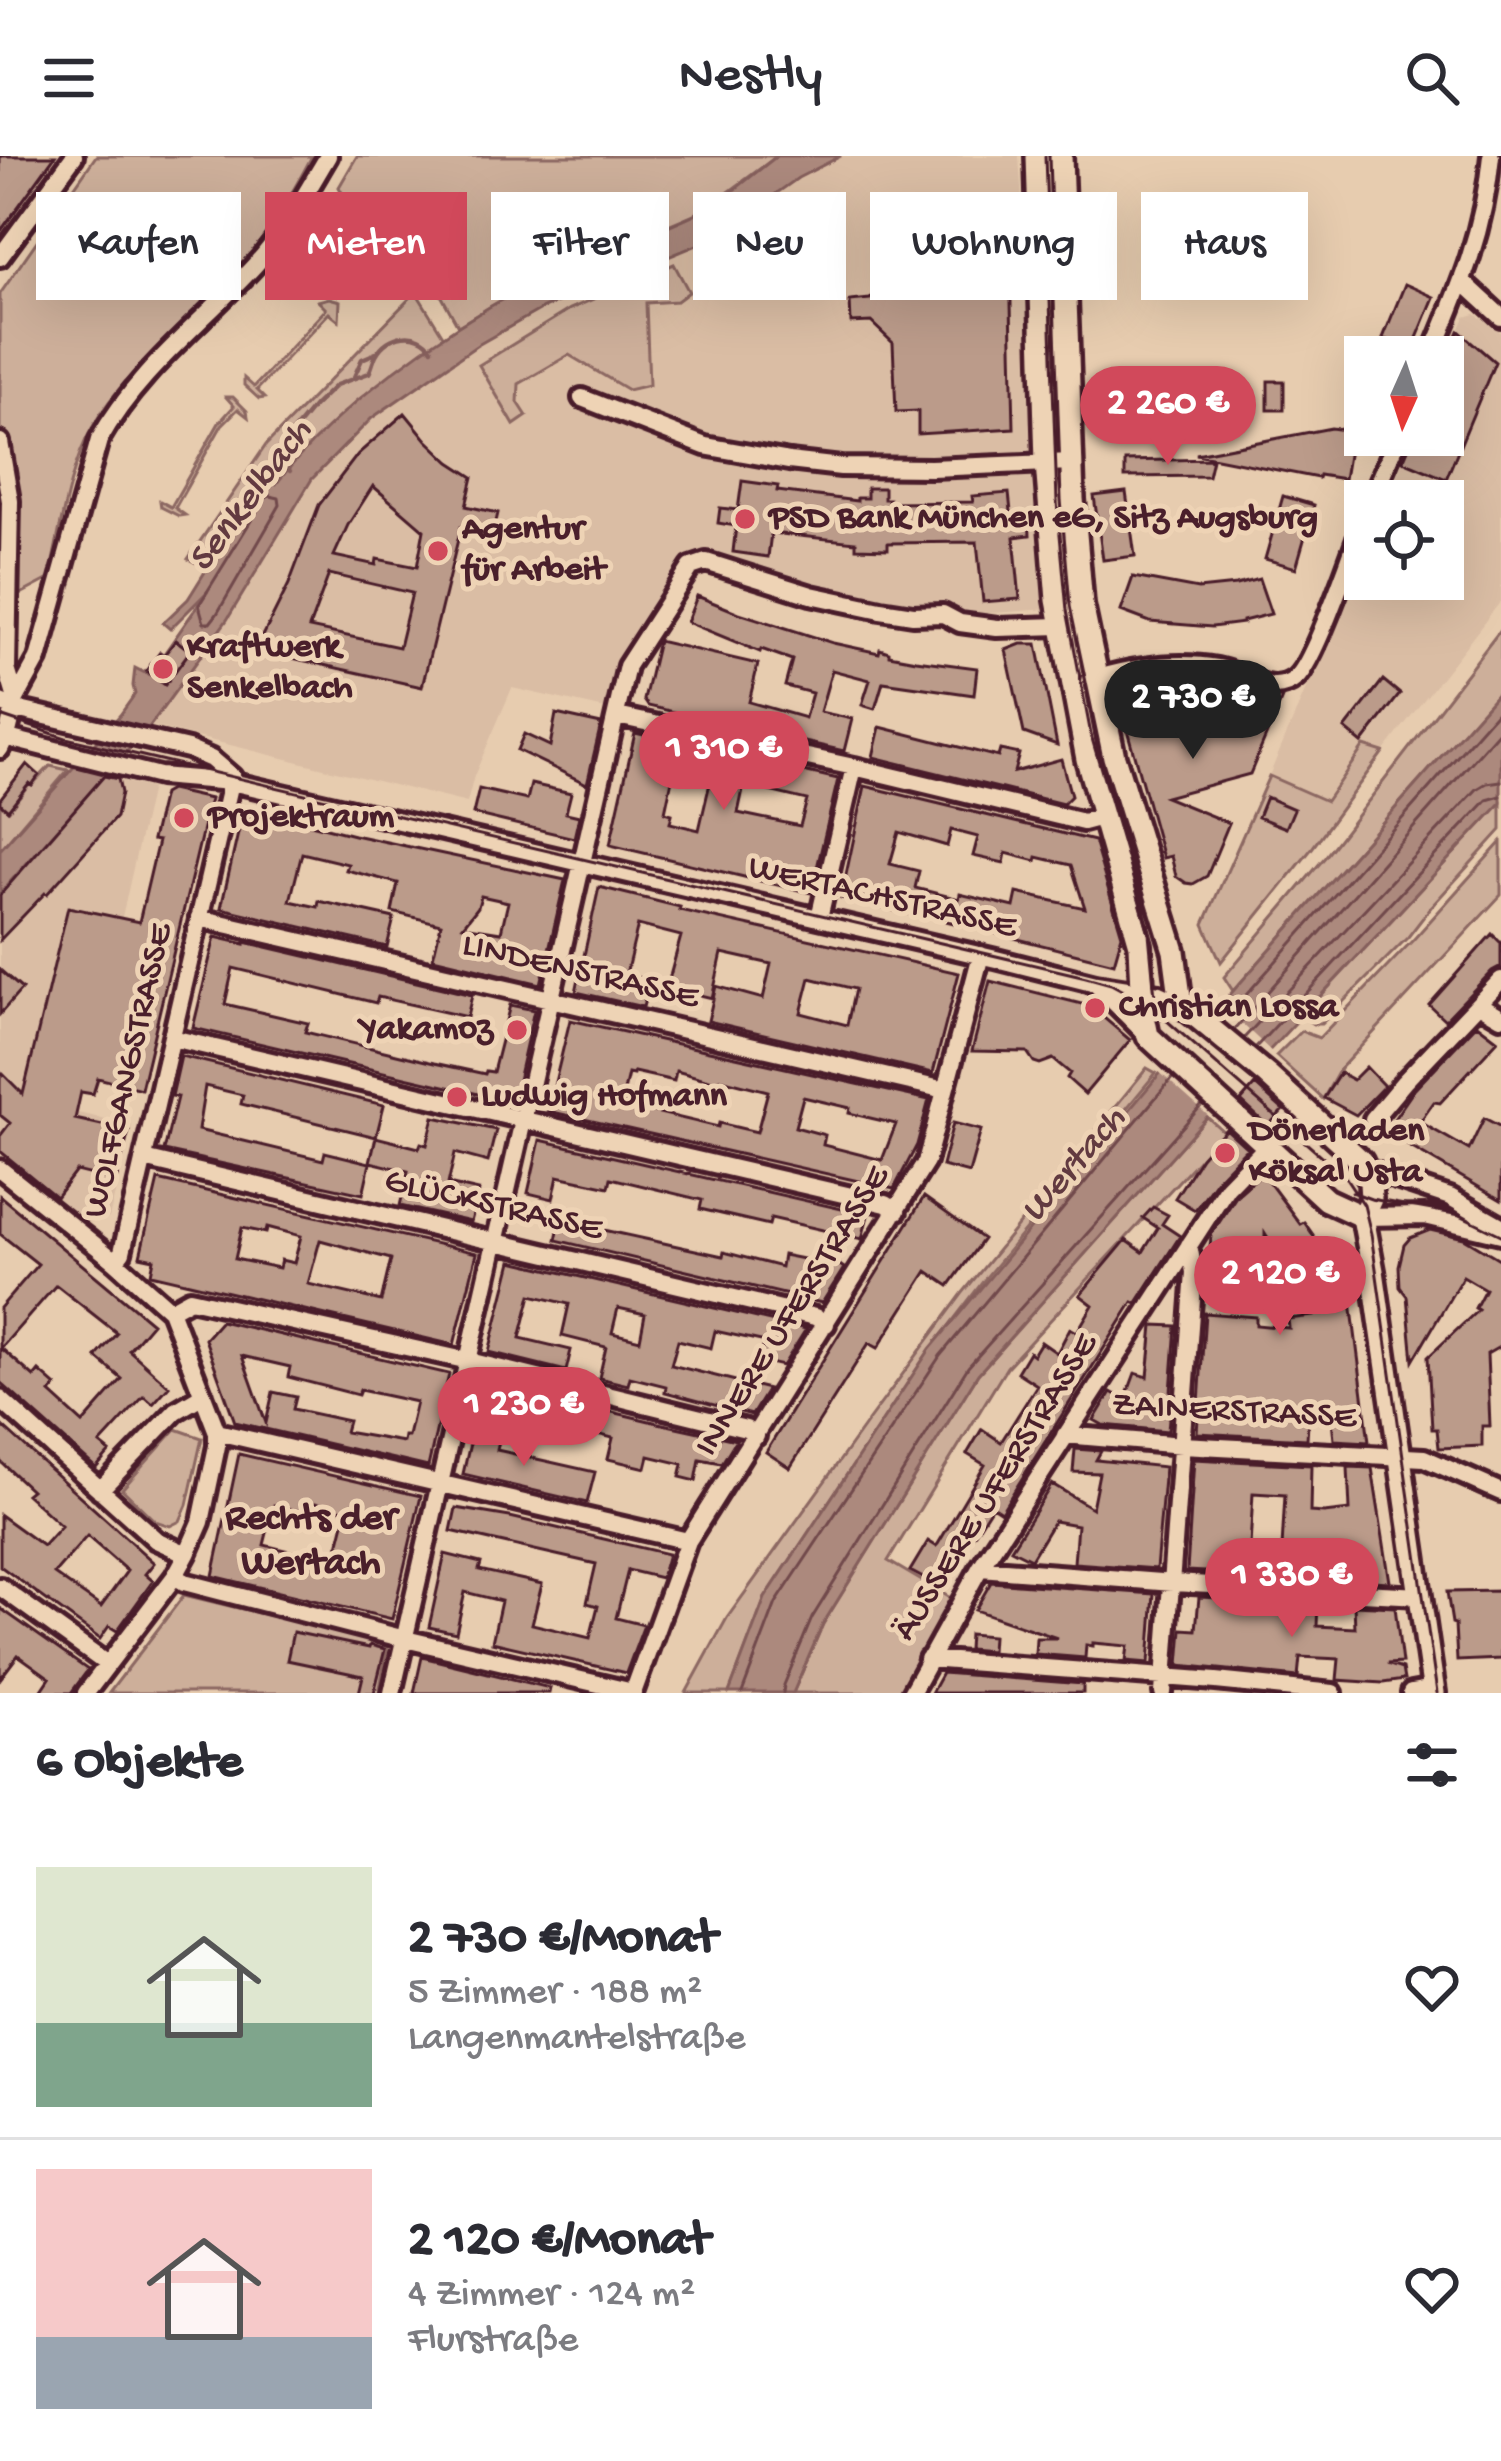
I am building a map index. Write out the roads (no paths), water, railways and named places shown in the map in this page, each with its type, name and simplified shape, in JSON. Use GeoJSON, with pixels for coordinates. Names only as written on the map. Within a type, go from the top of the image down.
{"type":"FeatureCollection","features":[{"type":"Feature","properties":{"kind":"main road"},"geometry":{"type":"LineString","coordinates":[[1037,156],[1046,464],[1060,626],[1102,817],[1140,945],[1148,1036],[1326,1200],[1363,1217]]}},
{"type":"Feature","properties":{"kind":"main road"},"geometry":{"type":"LineString","coordinates":[[1061,156],[1080,589],[1114,758],[1174,951],[1181,1004],[1267,1075],[1366,1169],[1371,1199],[1363,1217],[1420,1596],[1426,1692]]}},
{"type":"Feature","properties":{"kind":"street"},"geometry":{"type":"LineString","coordinates":[[0,257],[74,156]]}},
{"type":"Feature","properties":{"kind":"street"},"geometry":{"type":"LineString","coordinates":[[2,741],[14,695],[33,672],[44,641],[99,440],[115,412],[165,354],[255,266],[328,156]]}},
{"type":"Feature","properties":{"kind":"street"},"geometry":{"type":"LineString","coordinates":[[1440,336],[1463,282],[1486,200],[1491,156]]}},
{"type":"Feature","properties":{"kind":"street"},"geometry":{"type":"LineString","coordinates":[[1463,282],[1501,316]]}},
{"type":"Feature","properties":{"kind":"street"},"geometry":{"type":"LineString","coordinates":[[582,398],[705,446],[789,461],[931,468],[1071,462]]}},
{"type":"Feature","properties":{"kind":"street"},"geometry":{"type":"LineString","coordinates":[[0,442],[10,501],[7,669],[14,695]]}},
{"type":"Feature","properties":{"kind":"street"},"geometry":{"type":"LineString","coordinates":[[392,1693],[627,666],[691,567],[706,562],[837,601],[913,615],[944,614],[959,623],[997,628],[1060,626]]}},
{"type":"Feature","properties":{"kind":"street"},"geometry":{"type":"LineString","coordinates":[[1098,678],[1157,666],[1219,668],[1262,685],[1289,683],[1300,676],[1344,568]]}},
{"type":"Feature","properties":{"kind":"street","name":"WERTACHSTRASSE"},"geometry":{"type":"LineString","coordinates":[[14,695],[106,729],[188,749],[211,759],[232,777],[231,782]]}},
{"type":"Feature","properties":{"kind":"street"},"geometry":{"type":"LineString","coordinates":[[617,716],[1083,822],[1102,817]]}},
{"type":"Feature","properties":{"kind":"street","name":"WERTACHSTRASSE"},"geometry":{"type":"LineString","coordinates":[[2,741],[175,778],[231,782],[1096,985],[1159,994],[1181,1004]]}},
{"type":"Feature","properties":{"kind":"street"},"geometry":{"type":"LineString","coordinates":[[819,918],[854,767]]}},
{"type":"Feature","properties":{"kind":"street","name":"WOLFGANGSTRASSE"},"geometry":{"type":"LineString","coordinates":[[217,1432],[170,1310],[115,1261],[122,1252],[231,782]]}},
{"type":"Feature","properties":{"kind":"street","name":"LINDENSTRASSE"},"geometry":{"type":"LineString","coordinates":[[200,918],[945,1090]]}},
{"type":"Feature","properties":{"kind":"street","name":"INNERE UFERSTRASSE"},"geometry":{"type":"LineString","coordinates":[[633,1692],[688,1541],[926,1162],[981,955]]}},
{"type":"Feature","properties":{"kind":"street"},"geometry":{"type":"LineString","coordinates":[[1373,1119],[1501,980]]}},
{"type":"Feature","properties":{"kind":"street","name":"WERTACHSTRASSE"},"geometry":{"type":"LineString","coordinates":[[1096,985],[1148,1036]]}},
{"type":"Feature","properties":{"kind":"street"},"geometry":{"type":"LineString","coordinates":[[1479,1004],[1501,1017]]}},
{"type":"Feature","properties":{"kind":"street"},"geometry":{"type":"LineString","coordinates":[[172,1038],[886,1204],[897,1211]]}},
{"type":"Feature","properties":{"kind":"street","name":"ÄUSSERE UFERSTRASSE"},"geometry":{"type":"LineString","coordinates":[[911,1693],[980,1568],[1227,1187],[1267,1146]]}},
{"type":"Feature","properties":{"kind":"street","name":"GLÜCKSTRASSE"},"geometry":{"type":"LineString","coordinates":[[144,1159],[814,1317],[826,1324]]}},
{"type":"Feature","properties":{"kind":"street"},"geometry":{"type":"LineString","coordinates":[[0,1169],[115,1261]]}},
{"type":"Feature","properties":{"kind":"street"},"geometry":{"type":"LineString","coordinates":[[1366,1169],[1450,1197],[1501,1230]]}},
{"type":"Feature","properties":{"kind":"street"},"geometry":{"type":"LineString","coordinates":[[1363,1217],[1425,1216],[1501,1230]]}},
{"type":"Feature","properties":{"kind":"street"},"geometry":{"type":"LineString","coordinates":[[1164,1685],[1194,1272],[1190,1245]]}},
{"type":"Feature","properties":{"kind":"street"},"geometry":{"type":"LineString","coordinates":[[170,1310],[190,1299],[469,1361],[730,1425],[756,1436]]}},
{"type":"Feature","properties":{"kind":"street"},"geometry":{"type":"LineString","coordinates":[[100,1490],[176,1411],[202,1395]]}},
{"type":"Feature","properties":{"kind":"street"},"geometry":{"type":"LineString","coordinates":[[0,1399],[156,1540],[187,1555]]}},
{"type":"Feature","properties":{"kind":"street"},"geometry":{"type":"LineString","coordinates":[[86,1693],[187,1555],[201,1522],[217,1432],[688,1541]]}},
{"type":"Feature","properties":{"kind":"street","name":"ZAINERSTRASSE"},"geometry":{"type":"LineString","coordinates":[[1065,1436],[1424,1458],[1501,1492]]}},
{"type":"Feature","properties":{"kind":"street"},"geometry":{"type":"LineString","coordinates":[[980,1568],[1420,1596]]}},
{"type":"Feature","properties":{"kind":"street"},"geometry":{"type":"LineString","coordinates":[[175,1576],[254,1602],[633,1692]]}},
{"type":"Feature","properties":{"kind":"street"},"geometry":{"type":"LineString","coordinates":[[0,1587],[107,1664]]}},
{"type":"Feature","properties":{"kind":"street"},"geometry":{"type":"LineString","coordinates":[[928,1659],[1164,1685],[1333,1693]]}},
{"type":"Feature","properties":{"kind":"water"},"geometry":{"type":"Polygon","coordinates":[[[777,156],[841,156],[778,192],[732,192],[777,156]]]}},
{"type":"Feature","properties":{"kind":"water"},"geometry":{"type":"Polygon","coordinates":[[[693,215],[693,247],[669,257],[669,225],[693,215]]]}},
{"type":"Feature","properties":{"kind":"water","name":"Senkelbach"},"geometry":{"type":"Polygon","coordinates":[[[502,300],[563,300],[476,346],[372,418],[312,479],[227,620],[150,726],[0,893],[0,850],[120,715],[135,694],[135,668],[149,675],[208,591],[170,629],[163,623],[188,599],[260,484],[276,484],[359,399],[502,300]]]}},
{"type":"Feature","properties":{"kind":"water"},"geometry":{"type":"Polygon","coordinates":[[[1501,689],[1501,803],[1207,1117],[978,1374],[823,1624],[793,1693],[729,1693],[765,1598],[930,1349],[1156,1078],[1501,689]]]}},
{"type":"Feature","properties":{"kind":"waterway","name":"Senkelbach"},"geometry":{"type":"LineString","coordinates":[[290,471],[276,457],[278,450],[336,385],[369,373],[381,348],[395,338],[419,338],[432,349]]}},
{"type":"Feature","properties":{"kind":"waterway"},"geometry":{"type":"LineString","coordinates":[[354,377],[362,359],[376,353]]}},
{"type":"Feature","properties":{"kind":"tram line"},"geometry":{"type":"LineString","coordinates":[[1045,156],[1057,502],[1067,610],[1091,735],[1149,933],[1155,997],[1162,1019]]}},
{"type":"Feature","properties":{"kind":"tram line"},"geometry":{"type":"LineString","coordinates":[[0,716],[66,738],[1086,977],[1148,1004],[1346,1178],[1364,1205],[1437,1693]]}},
{"type":"Feature","properties":{"kind":"tram line"},"geometry":{"type":"LineString","coordinates":[[1352,1192],[1460,1215],[1501,1235]]}},
{"type":"Feature","properties":{"kind":"place","name":"PSD Bank München eG, Sitz Augsburg"},"geometry":{"type":"Point","coordinates":[745,519]}},
{"type":"Feature","properties":{"kind":"place","name":"Agentur für Arbeit"},"geometry":{"type":"Point","coordinates":[438,551]}},
{"type":"Feature","properties":{"kind":"place","name":"Kraftwerk Senkelbach"},"geometry":{"type":"Point","coordinates":[163,669]}},
{"type":"Feature","properties":{"kind":"place","name":"Projektraum"},"geometry":{"type":"Point","coordinates":[184,818]}},
{"type":"Feature","properties":{"kind":"place","name":"Christian Lossa"},"geometry":{"type":"Point","coordinates":[1095,1008]}},
{"type":"Feature","properties":{"kind":"place","name":"Yakamoz"},"geometry":{"type":"Point","coordinates":[517,1030]}},
{"type":"Feature","properties":{"kind":"place","name":"Ludwig Hofmann"},"geometry":{"type":"Point","coordinates":[457,1097]}},
{"type":"Feature","properties":{"kind":"place","name":"Dönerladen Köksal Usta"},"geometry":{"type":"Point","coordinates":[1225,1153]}},
{"type":"Feature","properties":{"kind":"district","name":"Rechts der Wertach"},"geometry":{"type":"Point","coordinates":[311,1542]}},
{"type":"Feature","properties":{"kind":"water label","name":"Wertach"},"geometry":{"type":"Point","coordinates":[1075,1166]}}]}
